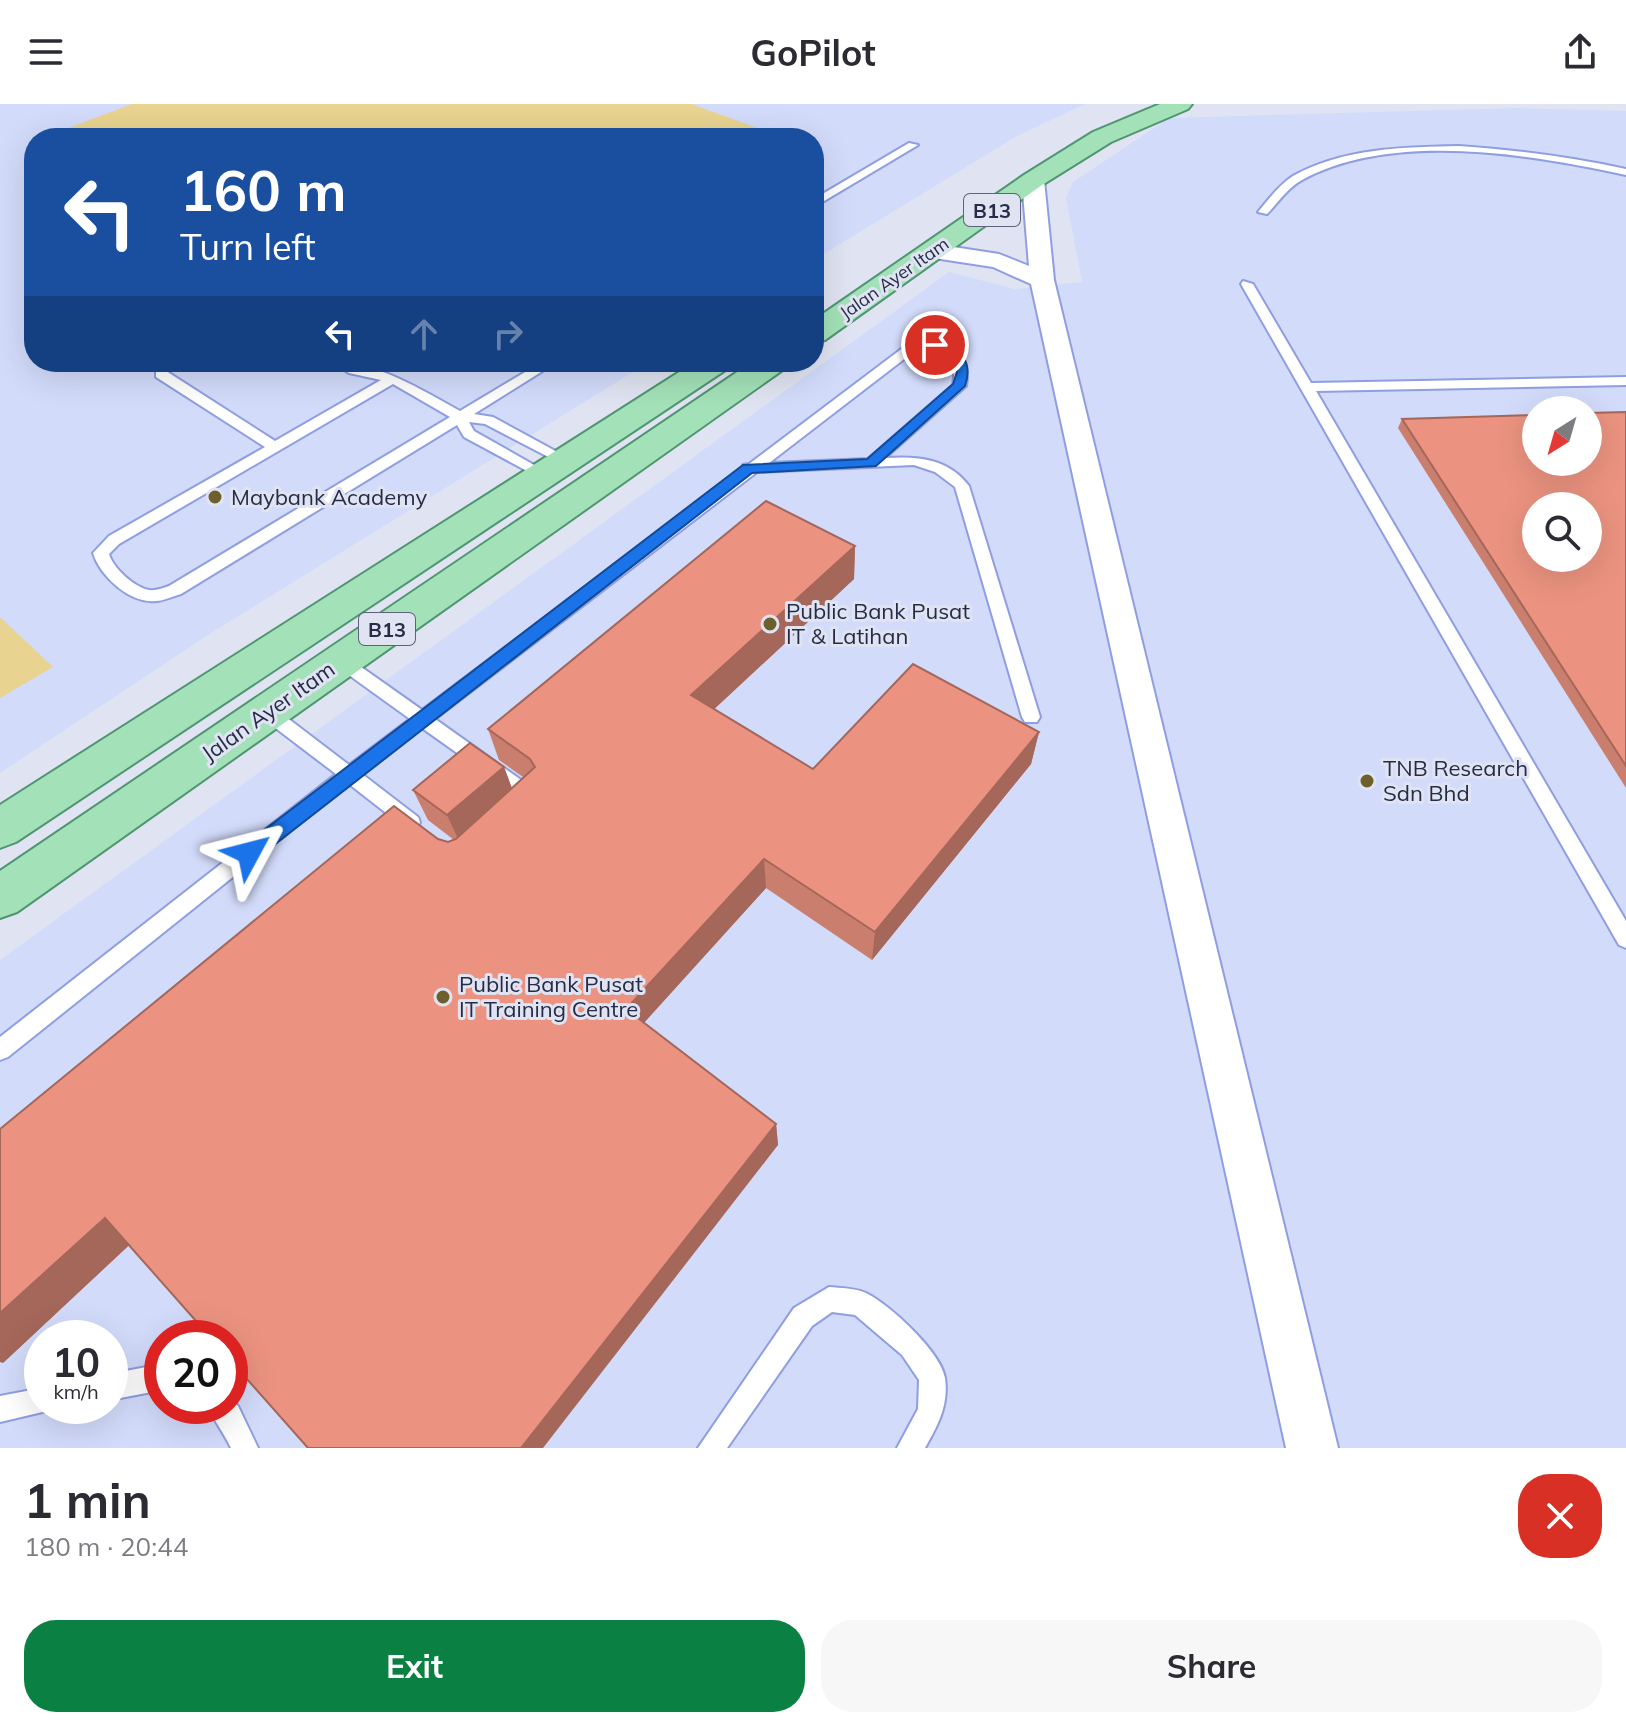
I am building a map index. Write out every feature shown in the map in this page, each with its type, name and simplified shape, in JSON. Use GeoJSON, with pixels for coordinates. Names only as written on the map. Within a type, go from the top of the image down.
{"type":"FeatureCollection","features":[{"type":"Feature","properties":{"kind":"main road","name":"Jalan Ayer Itam"},"geometry":{"type":"LineString","coordinates":[[906,238],[1077,127],[1130,104]]}},
{"type":"Feature","properties":{"kind":"main road","name":"Jalan Ayer Itam"},"geometry":{"type":"LineString","coordinates":[[824,327],[1033,180],[1102,137],[1180,104]]}},
{"type":"Feature","properties":{"kind":"main road","name":"Jalan Ayer Itam"},"geometry":{"type":"LineString","coordinates":[[0,829],[701,372]]}},
{"type":"Feature","properties":{"kind":"main road","name":"Jalan Ayer Itam"},"geometry":{"type":"LineString","coordinates":[[0,897],[759,372]]}},
{"type":"Feature","properties":{"kind":"street"},"geometry":{"type":"LineString","coordinates":[[1033,180],[1042,280],[1312,1448]]}},
{"type":"Feature","properties":{"kind":"street"},"geometry":{"type":"LineString","coordinates":[[934,251],[999,261],[1042,280]]}},
{"type":"Feature","properties":{"kind":"lane"},"geometry":{"type":"LineString","coordinates":[[824,198],[913,145]]}},
{"type":"Feature","properties":{"kind":"lane"},"geometry":{"type":"LineString","coordinates":[[1263,212],[1299,178],[1342,161],[1389,151],[1482,151],[1626,172]]}},
{"type":"Feature","properties":{"kind":"lane"},"geometry":{"type":"LineString","coordinates":[[1247,284],[1626,939]]}},
{"type":"Feature","properties":{"kind":"lane"},"geometry":{"type":"LineString","coordinates":[[0,1050],[348,775],[748,468],[908,350],[921,344],[950,351],[959,360],[963,372],[959,386],[871,463]]}},
{"type":"Feature","properties":{"kind":"lane"},"geometry":{"type":"LineString","coordinates":[[363,372],[393,379],[460,417],[488,420],[554,467]]}},
{"type":"Feature","properties":{"kind":"lane"},"geometry":{"type":"LineString","coordinates":[[393,379],[114,540],[101,553],[105,567],[141,595],[156,596],[175,590],[534,372]]}},
{"type":"Feature","properties":{"kind":"lane"},"geometry":{"type":"LineString","coordinates":[[161,374],[276,448]]}},
{"type":"Feature","properties":{"kind":"lane"},"geometry":{"type":"LineString","coordinates":[[1309,387],[1626,381]]}},
{"type":"Feature","properties":{"kind":"lane"},"geometry":{"type":"LineString","coordinates":[[460,417],[469,434],[554,467]]}},
{"type":"Feature","properties":{"kind":"lane"},"geometry":{"type":"LineString","coordinates":[[748,468],[914,461],[935,465],[953,474],[962,486],[1031,717]]}},
{"type":"Feature","properties":{"kind":"lane"},"geometry":{"type":"LineString","coordinates":[[341,661],[533,797],[521,807]]}},
{"type":"Feature","properties":{"kind":"lane"},"geometry":{"type":"LineString","coordinates":[[267,712],[424,831]]}},
{"type":"Feature","properties":{"kind":"lane"},"geometry":{"type":"LineString","coordinates":[[711,1448],[803,1317],[829,1299],[860,1303],[911,1346],[932,1377],[931,1412],[910,1448]]}},
{"type":"Feature","properties":{"kind":"lane"},"geometry":{"type":"LineString","coordinates":[[0,1409],[24,1404]]}},
{"type":"Feature","properties":{"kind":"lane"},"geometry":{"type":"LineString","coordinates":[[233,1424],[245,1448]]}},
{"type":"Feature","properties":{"kind":"shaded area","name":"Maybank Academy"},"geometry":{"type":"Polygon","coordinates":[[[0,104],[1085,104],[1017,136],[824,254],[824,128],[24,128],[24,372],[633,372],[211,633],[0,773],[0,104]]]}},
{"type":"Feature","properties":{"kind":"shaded area"},"geometry":{"type":"Polygon","coordinates":[[[132,104],[691,104],[758,128],[68,128],[132,104]]]}},
{"type":"Feature","properties":{"kind":"shaded area"},"geometry":{"type":"Polygon","coordinates":[[[1517,108],[1626,111],[1626,1448],[0,1448],[0,960],[811,372],[824,372],[824,363],[949,272],[1015,289],[1082,282],[1066,198],[1073,182],[1169,118],[1517,108]]]}},
{"type":"Feature","properties":{"kind":"shaded area"},"geometry":{"type":"Polygon","coordinates":[[[0,617],[53,667],[0,698],[0,617]]]}},
{"type":"Feature","properties":{"kind":"building"},"geometry":{"type":"Polygon","coordinates":[[[1626,412],[1626,766],[1402,419],[1522,415],[1522,476],[1602,476],[1602,413],[1626,412]]]}},
{"type":"Feature","properties":{"kind":"building","name":"Public Bank Pusat IT Training Centre"},"geometry":{"type":"Polygon","coordinates":[[[766,501],[855,546],[691,695],[813,769],[913,664],[1039,732],[875,932],[764,859],[626,1009],[776,1124],[521,1448],[308,1448],[248,1380],[248,1320],[195,1320],[105,1218],[0,1313],[0,1129],[394,806],[438,839],[448,842],[456,839],[535,767],[530,759],[488,729],[766,501]]]}},
{"type":"Feature","properties":{"kind":"building"},"geometry":{"type":"Polygon","coordinates":[[[470,743],[504,767],[447,815],[413,790],[470,743]]]}},
{"type":"Feature","properties":{"kind":"place","name":"Maybank Academy"},"geometry":{"type":"Point","coordinates":[215,497]}},
{"type":"Feature","properties":{"kind":"place","name":"Public Bank Pusat IT & Latihan"},"geometry":{"type":"Point","coordinates":[770,624]}},
{"type":"Feature","properties":{"kind":"place","name":"TNB Research Sdn Bhd"},"geometry":{"type":"Point","coordinates":[1367,781]}},
{"type":"Feature","properties":{"kind":"place","name":"Public Bank Pusat IT Training Centre"},"geometry":{"type":"Point","coordinates":[443,997]}},
{"type":"Feature","properties":{"kind":"route"},"geometry":{"type":"LineString","coordinates":[[249,853],[748,468],[871,463],[959,386],[963,372],[959,360],[950,351],[935,345]]}}]}
